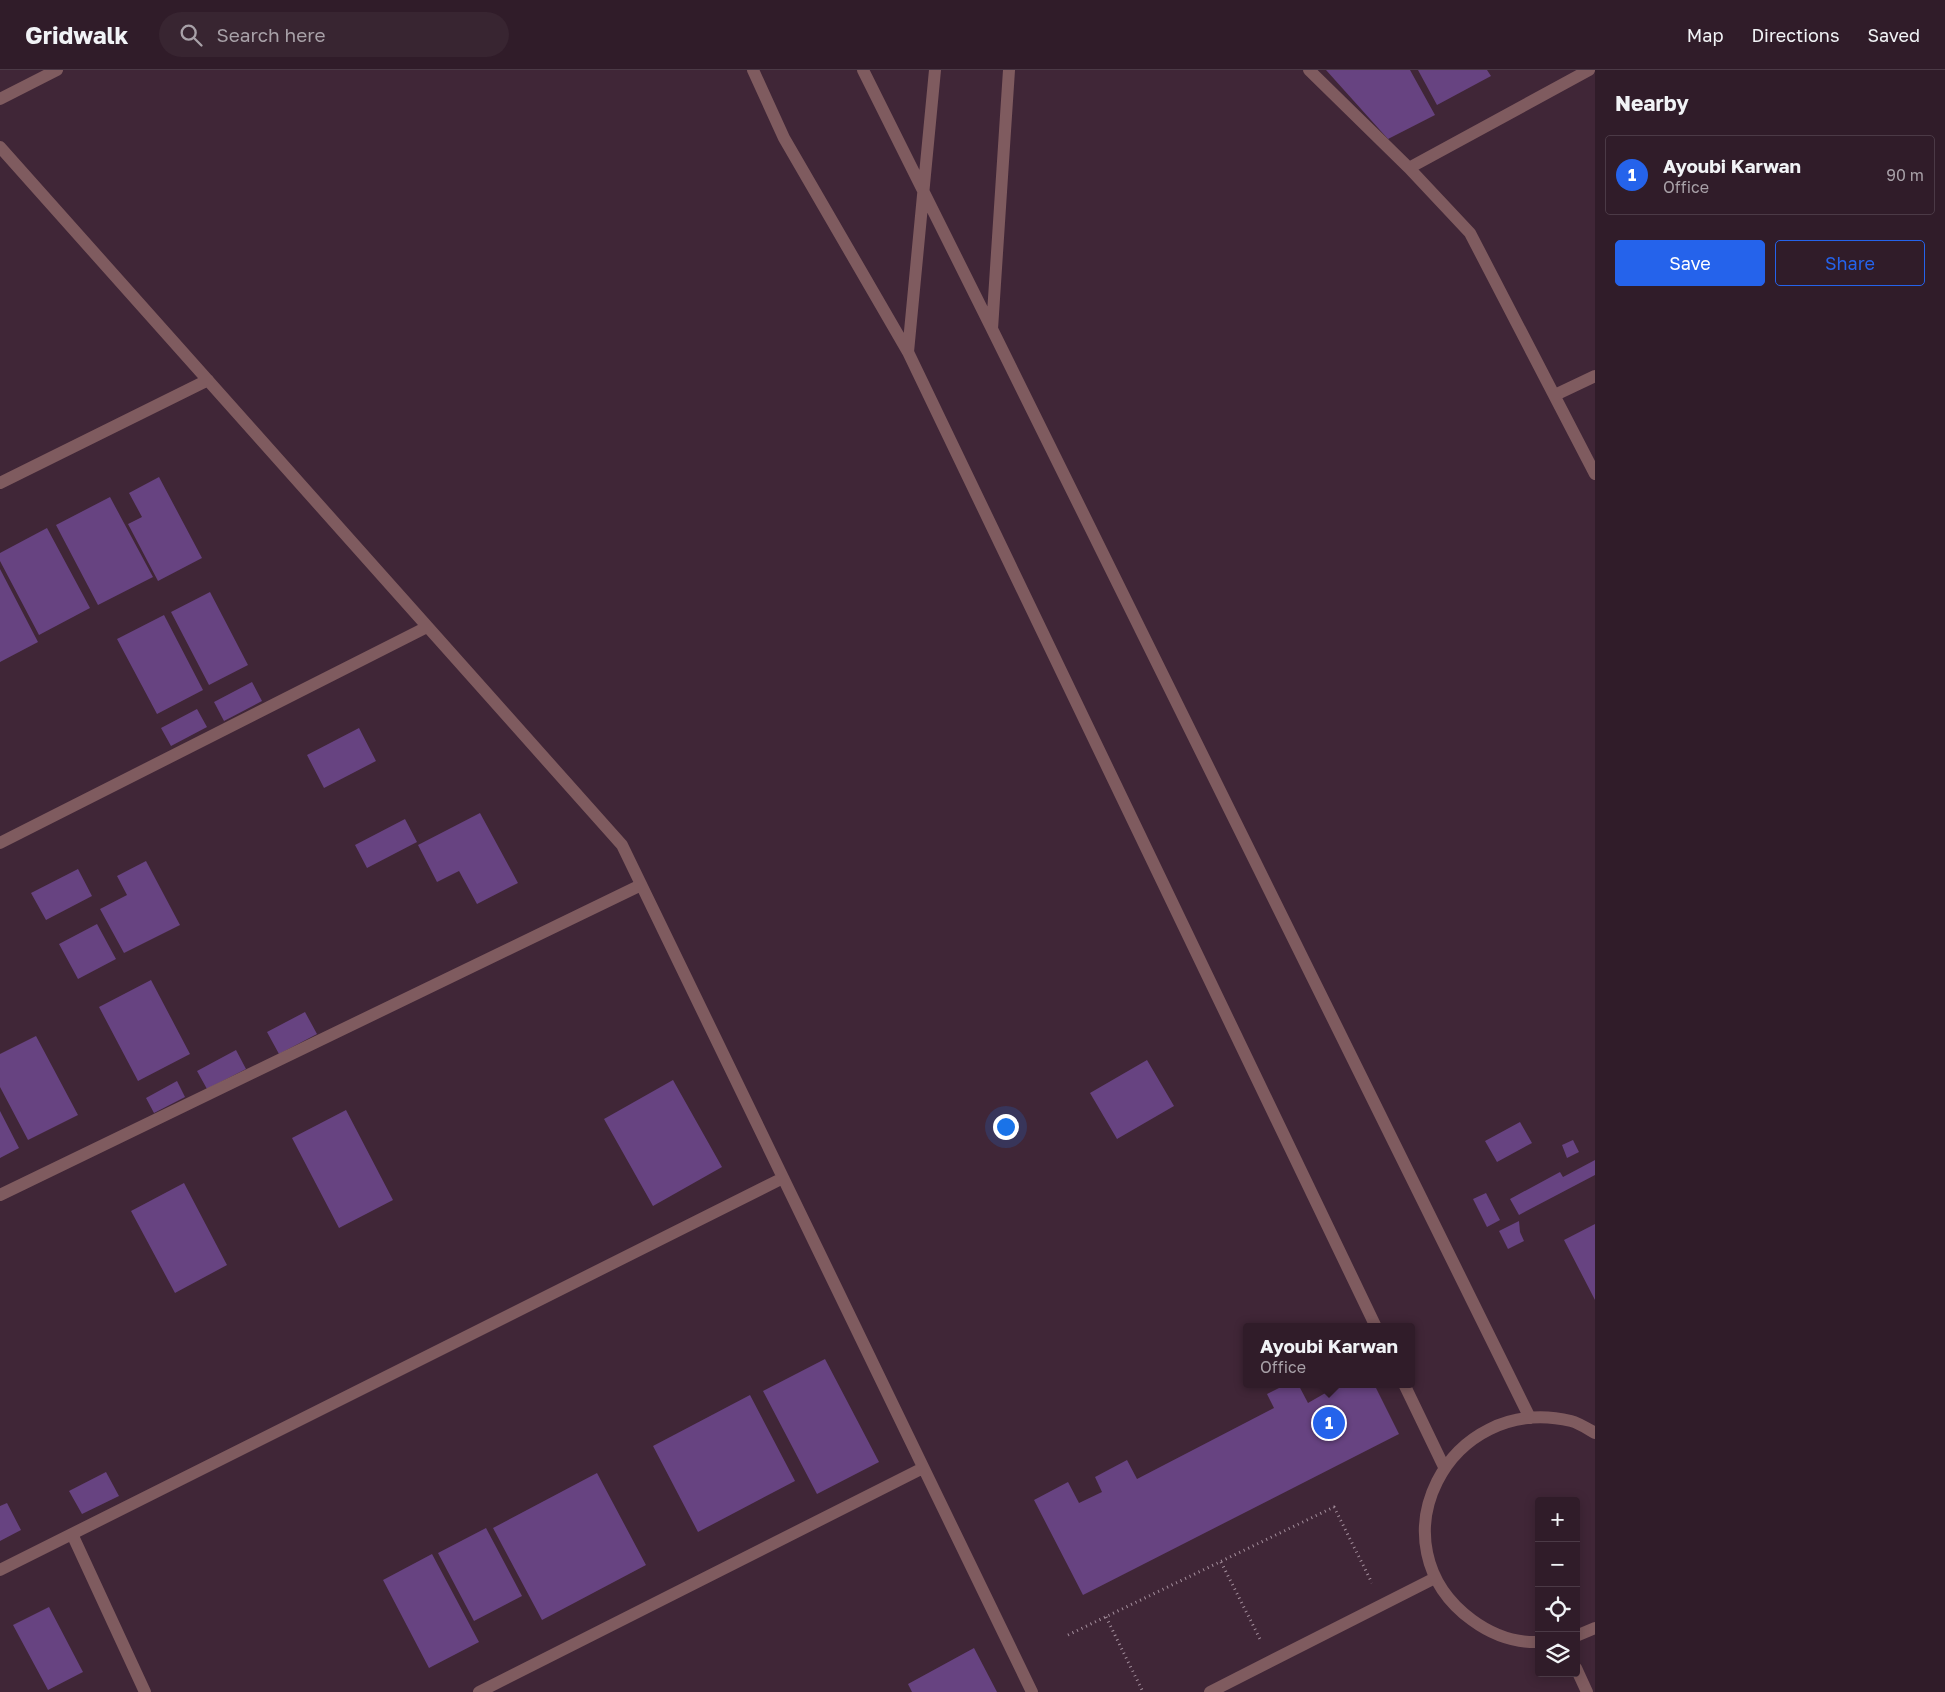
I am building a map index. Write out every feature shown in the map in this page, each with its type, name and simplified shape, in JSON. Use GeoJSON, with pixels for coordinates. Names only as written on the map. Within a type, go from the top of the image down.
{"type":"FeatureCollection","features":[{"type":"Feature","properties":{"kind":"street"},"geometry":{"type":"LineString","coordinates":[[0,99],[57,70]]}},
{"type":"Feature","properties":{"kind":"street"},"geometry":{"type":"LineString","coordinates":[[752,70],[784,138],[908,352],[1374,1323]]}},
{"type":"Feature","properties":{"kind":"street"},"geometry":{"type":"LineString","coordinates":[[863,70],[1530,1418]]}},
{"type":"Feature","properties":{"kind":"street"},"geometry":{"type":"LineString","coordinates":[[908,352],[935,70]]}},
{"type":"Feature","properties":{"kind":"street"},"geometry":{"type":"LineString","coordinates":[[992,329],[1009,70]]}},
{"type":"Feature","properties":{"kind":"street"},"geometry":{"type":"LineString","coordinates":[[1309,70],[1409,168],[1470,233],[1595,474]]}},
{"type":"Feature","properties":{"kind":"street"},"geometry":{"type":"LineString","coordinates":[[1409,168],[1589,70]]}},
{"type":"Feature","properties":{"kind":"street"},"geometry":{"type":"LineString","coordinates":[[0,147],[622,845],[1032,1692]]}},
{"type":"Feature","properties":{"kind":"street"},"geometry":{"type":"LineString","coordinates":[[1555,395],[1595,376]]}},
{"type":"Feature","properties":{"kind":"street"},"geometry":{"type":"LineString","coordinates":[[0,483],[208,380]]}},
{"type":"Feature","properties":{"kind":"street"},"geometry":{"type":"LineString","coordinates":[[0,843],[427,627]]}},
{"type":"Feature","properties":{"kind":"street"},"geometry":{"type":"LineString","coordinates":[[0,1195],[641,885]]}},
{"type":"Feature","properties":{"kind":"street"},"geometry":{"type":"LineString","coordinates":[[0,1570],[783,1178]]}},
{"type":"Feature","properties":{"kind":"street"},"geometry":{"type":"LineString","coordinates":[[1406,1388],[1444,1467]]}},
{"type":"Feature","properties":{"kind":"street"},"geometry":{"type":"LineString","coordinates":[[1535,1642],[1525,1642],[1488,1632],[1457,1609],[1435,1578],[1425,1541],[1428,1502],[1444,1467],[1468,1440],[1500,1423],[1530,1418],[1573,1422],[1595,1433]]}},
{"type":"Feature","properties":{"kind":"street"},"geometry":{"type":"LineString","coordinates":[[480,1692],[923,1468]]}},
{"type":"Feature","properties":{"kind":"street"},"geometry":{"type":"LineString","coordinates":[[72,1534],[145,1692]]}},
{"type":"Feature","properties":{"kind":"street"},"geometry":{"type":"LineString","coordinates":[[1210,1692],[1435,1578]]}},
{"type":"Feature","properties":{"kind":"street"},"geometry":{"type":"LineString","coordinates":[[1580,1634],[1595,1628]]}},
{"type":"Feature","properties":{"kind":"street"},"geometry":{"type":"LineString","coordinates":[[1580,1676],[1588,1692]]}},
{"type":"Feature","properties":{"kind":"path"},"geometry":{"type":"LineString","coordinates":[[1068,1635],[1334,1507],[1383,1604]]}},
{"type":"Feature","properties":{"kind":"path"},"geometry":{"type":"LineString","coordinates":[[1221,1562],[1271,1661]]}},
{"type":"Feature","properties":{"kind":"path"},"geometry":{"type":"LineString","coordinates":[[1106,1617],[1143,1692]]}},
{"type":"Feature","properties":{"kind":"building"},"geometry":{"type":"Polygon","coordinates":[[[1326,70],[1410,70],[1435,115],[1388,139],[1326,70]]]}},
{"type":"Feature","properties":{"kind":"building"},"geometry":{"type":"Polygon","coordinates":[[[1418,70],[1487,70],[1491,76],[1437,105],[1418,70]]]}},
{"type":"Feature","properties":{"kind":"building"},"geometry":{"type":"Polygon","coordinates":[[[159,477],[202,558],[158,581],[128,524],[142,517],[129,493],[159,477]]]}},
{"type":"Feature","properties":{"kind":"building"},"geometry":{"type":"Polygon","coordinates":[[[110,497],[153,577],[98,605],[56,525],[110,497]]]}},
{"type":"Feature","properties":{"kind":"building"},"geometry":{"type":"Polygon","coordinates":[[[47,528],[90,608],[39,635],[0,561],[0,553],[47,528]]]}},
{"type":"Feature","properties":{"kind":"building"},"geometry":{"type":"Polygon","coordinates":[[[0,569],[38,642],[0,662],[0,569]]]}},
{"type":"Feature","properties":{"kind":"building"},"geometry":{"type":"Polygon","coordinates":[[[210,592],[248,665],[209,685],[171,612],[210,592]]]}},
{"type":"Feature","properties":{"kind":"building"},"geometry":{"type":"Polygon","coordinates":[[[164,615],[203,690],[157,714],[117,639],[164,615]]]}},
{"type":"Feature","properties":{"kind":"building"},"geometry":{"type":"Polygon","coordinates":[[[252,682],[262,701],[224,721],[214,702],[252,682]]]}},
{"type":"Feature","properties":{"kind":"building"},"geometry":{"type":"Polygon","coordinates":[[[197,709],[207,727],[171,746],[161,728],[197,709]]]}},
{"type":"Feature","properties":{"kind":"building"},"geometry":{"type":"Polygon","coordinates":[[[359,728],[376,761],[324,788],[307,755],[359,728]]]}},
{"type":"Feature","properties":{"kind":"building"},"geometry":{"type":"Polygon","coordinates":[[[480,813],[518,883],[477,904],[459,871],[437,882],[418,845],[480,813]]]}},
{"type":"Feature","properties":{"kind":"building"},"geometry":{"type":"Polygon","coordinates":[[[405,819],[417,842],[367,868],[355,845],[405,819]]]}},
{"type":"Feature","properties":{"kind":"building"},"geometry":{"type":"Polygon","coordinates":[[[146,861],[180,925],[124,953],[100,909],[127,895],[117,876],[146,861]]]}},
{"type":"Feature","properties":{"kind":"building"},"geometry":{"type":"Polygon","coordinates":[[[78,869],[92,896],[46,920],[31,893],[78,869]]]}},
{"type":"Feature","properties":{"kind":"building"},"geometry":{"type":"Polygon","coordinates":[[[97,924],[116,959],[78,979],[59,944],[97,924]]]}},
{"type":"Feature","properties":{"kind":"building"},"geometry":{"type":"Polygon","coordinates":[[[151,980],[190,1054],[138,1081],[99,1007],[151,980]]]}},
{"type":"Feature","properties":{"kind":"building"},"geometry":{"type":"Polygon","coordinates":[[[305,1012],[317,1034],[279,1054],[267,1032],[305,1012]]]}},
{"type":"Feature","properties":{"kind":"building"},"geometry":{"type":"Polygon","coordinates":[[[36,1036],[78,1115],[28,1140],[0,1087],[0,1054],[36,1036]]]}},
{"type":"Feature","properties":{"kind":"building"},"geometry":{"type":"Polygon","coordinates":[[[236,1050],[246,1069],[207,1089],[197,1071],[236,1050]]]}},
{"type":"Feature","properties":{"kind":"building"},"geometry":{"type":"Polygon","coordinates":[[[1147,1060],[1174,1106],[1117,1139],[1090,1093],[1147,1060]]]}},
{"type":"Feature","properties":{"kind":"building"},"geometry":{"type":"Polygon","coordinates":[[[673,1080],[722,1167],[653,1206],[604,1119],[673,1080]]]}},
{"type":"Feature","properties":{"kind":"building"},"geometry":{"type":"Polygon","coordinates":[[[177,1081],[185,1097],[154,1113],[146,1098],[177,1081]]]}},
{"type":"Feature","properties":{"kind":"building"},"geometry":{"type":"Polygon","coordinates":[[[346,1110],[393,1200],[339,1228],[292,1138],[346,1110]]]}},
{"type":"Feature","properties":{"kind":"building"},"geometry":{"type":"Polygon","coordinates":[[[0,1111],[19,1148],[0,1158],[0,1111]]]}},
{"type":"Feature","properties":{"kind":"building"},"geometry":{"type":"Polygon","coordinates":[[[1520,1122],[1532,1143],[1497,1162],[1485,1141],[1520,1122]]]}},
{"type":"Feature","properties":{"kind":"building"},"geometry":{"type":"Polygon","coordinates":[[[1573,1140],[1579,1152],[1567,1158],[1562,1145],[1573,1140]]]}},
{"type":"Feature","properties":{"kind":"building"},"geometry":{"type":"Polygon","coordinates":[[[1595,1160],[1595,1175],[1519,1215],[1510,1199],[1560,1172],[1563,1177],[1595,1160]]]}},
{"type":"Feature","properties":{"kind":"building"},"geometry":{"type":"Polygon","coordinates":[[[184,1183],[227,1265],[175,1293],[131,1211],[184,1183]]]}},
{"type":"Feature","properties":{"kind":"building"},"geometry":{"type":"Polygon","coordinates":[[[1486,1193],[1500,1220],[1487,1227],[1473,1199],[1486,1193]]]}},
{"type":"Feature","properties":{"kind":"building"},"geometry":{"type":"Polygon","coordinates":[[[1519,1221],[1520,1232],[1524,1241],[1508,1249],[1499,1231],[1519,1221]]]}},
{"type":"Feature","properties":{"kind":"building"},"geometry":{"type":"Polygon","coordinates":[[[1595,1224],[1595,1300],[1564,1240],[1595,1224]]]}},
{"type":"Feature","properties":{"kind":"building"},"geometry":{"type":"Polygon","coordinates":[[[825,1359],[879,1462],[817,1494],[763,1391],[825,1359]]]}},
{"type":"Feature","properties":{"kind":"building"},"geometry":{"type":"Polygon","coordinates":[[[1279,1388],[1300,1388],[1308,1403],[1334,1388],[1376,1388],[1399,1434],[1083,1595],[1034,1500],[1068,1482],[1079,1503],[1102,1492],[1095,1477],[1127,1460],[1137,1479],[1274,1408],[1267,1394],[1279,1388]]]}},
{"type":"Feature","properties":{"kind":"building"},"geometry":{"type":"Polygon","coordinates":[[[750,1395],[795,1481],[698,1532],[653,1446],[750,1395]]]}},
{"type":"Feature","properties":{"kind":"building"},"geometry":{"type":"Polygon","coordinates":[[[106,1472],[119,1496],[82,1514],[69,1491],[106,1472]]]}},
{"type":"Feature","properties":{"kind":"building"},"geometry":{"type":"Polygon","coordinates":[[[597,1473],[646,1565],[542,1620],[493,1528],[597,1473]]]}},
{"type":"Feature","properties":{"kind":"building"},"geometry":{"type":"Polygon","coordinates":[[[7,1503],[21,1530],[0,1541],[0,1506],[7,1503]]]}},
{"type":"Feature","properties":{"kind":"building"},"geometry":{"type":"Polygon","coordinates":[[[486,1528],[522,1596],[474,1621],[438,1553],[486,1528]]]}},
{"type":"Feature","properties":{"kind":"building"},"geometry":{"type":"Polygon","coordinates":[[[432,1554],[479,1642],[429,1668],[383,1580],[432,1554]]]}},
{"type":"Feature","properties":{"kind":"building"},"geometry":{"type":"Polygon","coordinates":[[[49,1607],[83,1672],[48,1690],[13,1625],[49,1607]]]}},
{"type":"Feature","properties":{"kind":"building"},"geometry":{"type":"Polygon","coordinates":[[[974,1648],[997,1692],[912,1692],[908,1684],[974,1648]]]}},
{"type":"Feature","properties":{"kind":"place","name":"Ayoubi Karwan"},"geometry":{"type":"Point","coordinates":[1329,1423]}}]}
